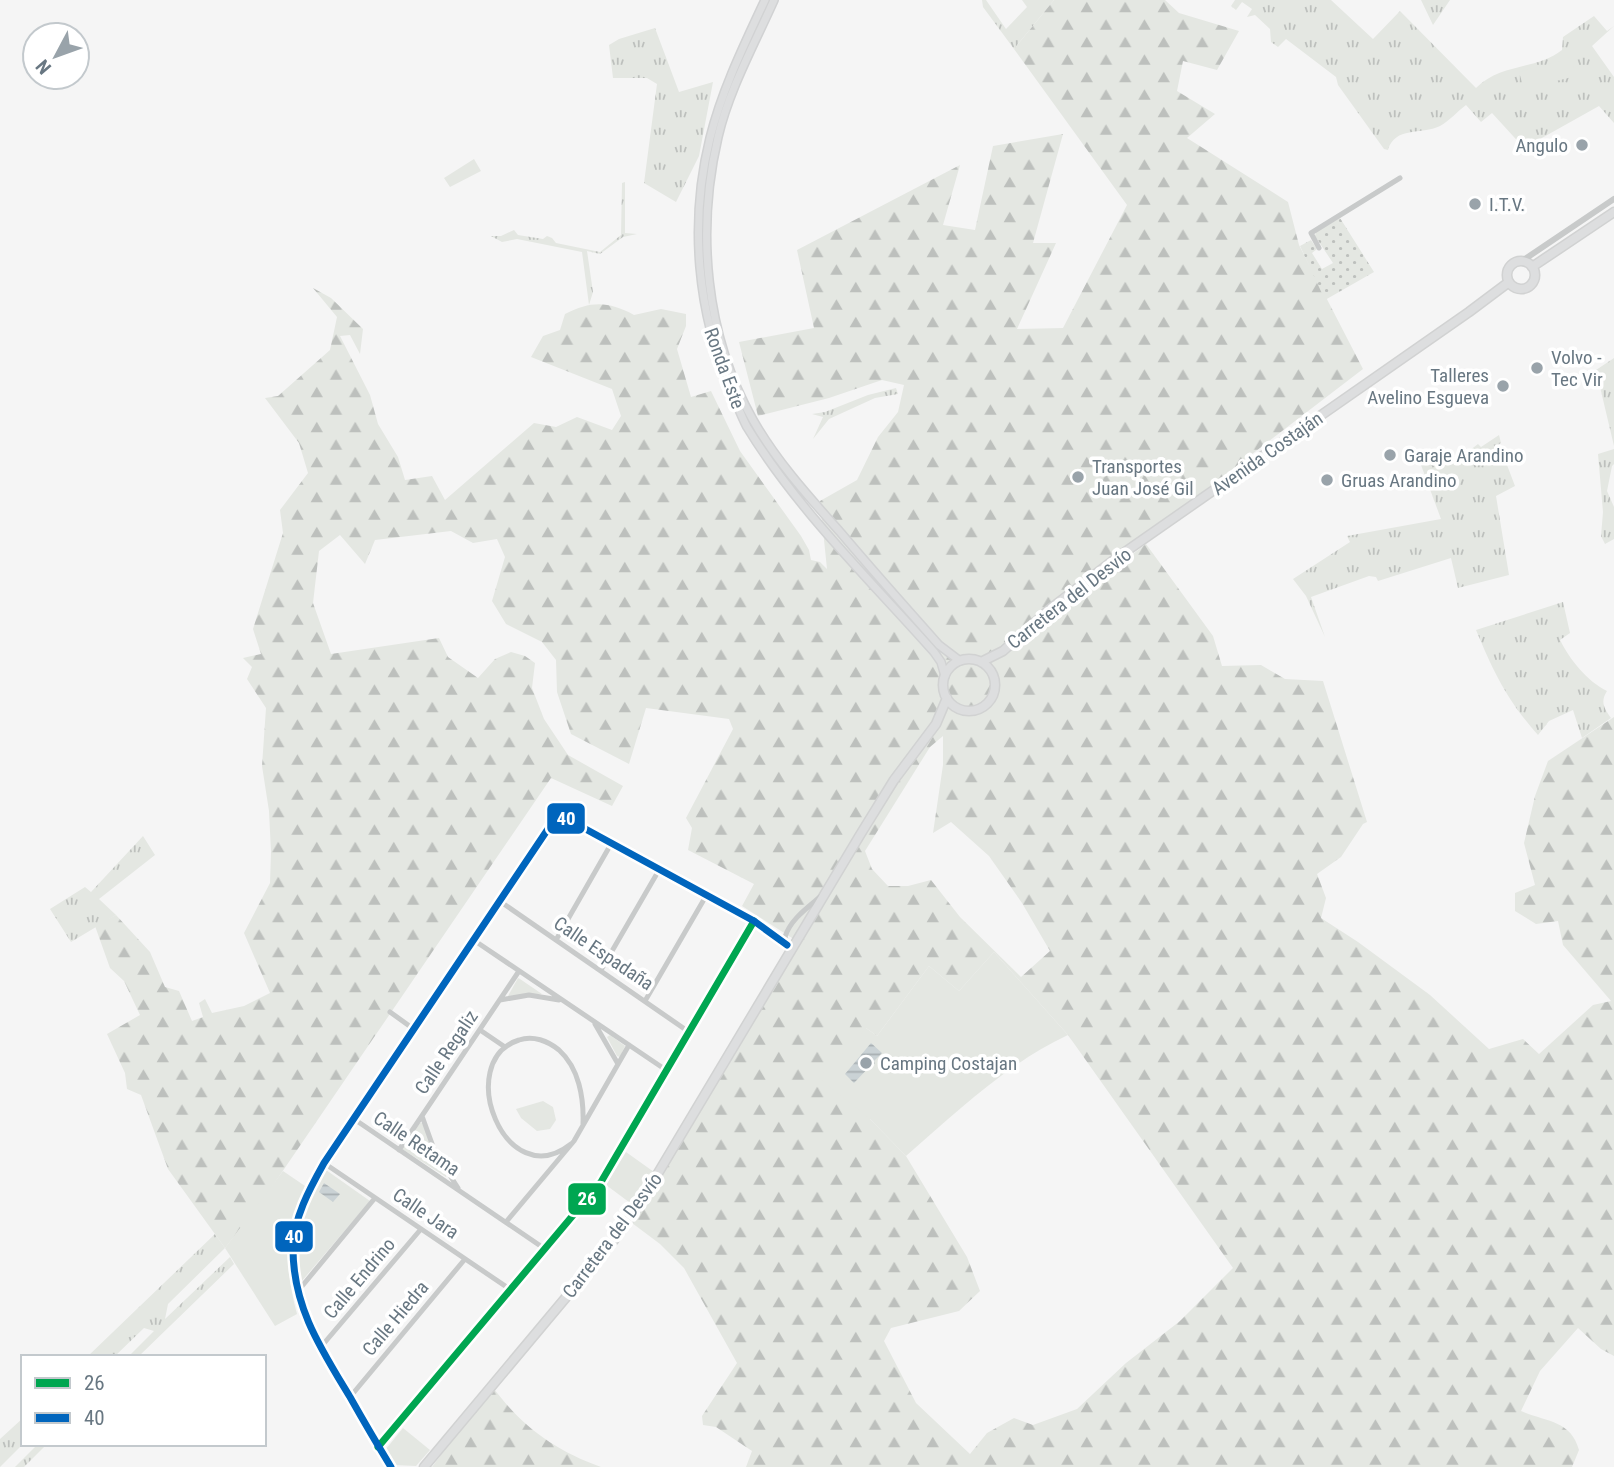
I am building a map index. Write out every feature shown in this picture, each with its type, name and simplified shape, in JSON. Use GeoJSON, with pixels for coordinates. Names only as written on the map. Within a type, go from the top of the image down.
{"type":"FeatureCollection","features":[{"type":"Feature","properties":{"kind":"highway"},"geometry":{"type":"LineString","coordinates":[[1532,267],[1614,212]]}},
{"type":"Feature","properties":{"kind":"highway"},"geometry":{"type":"LineString","coordinates":[[1522,261],[1532,267],[1534,278],[1528,286],[1519,288],[1509,282],[1507,273],[1513,263],[1522,261]]}},
{"type":"Feature","properties":{"kind":"highway","name":"Avenida Costaján"},"geometry":{"type":"LineString","coordinates":[[1136,545],[1469,313],[1509,282]]}},
{"type":"Feature","properties":{"kind":"highway","name":"Carretera del Desvío"},"geometry":{"type":"LineString","coordinates":[[981,662],[1003,651],[1058,602],[1136,545]]}},
{"type":"Feature","properties":{"kind":"highway","name":"Carretera del Desvío"},"geometry":{"type":"LineString","coordinates":[[993,676],[1003,651]]}},
{"type":"Feature","properties":{"kind":"highway"},"geometry":{"type":"LineString","coordinates":[[967,659],[981,662],[993,676],[995,691],[988,703],[975,710],[961,710],[947,698],[943,688],[945,676],[953,665],[960,661],[967,659]]}},
{"type":"Feature","properties":{"kind":"highway","name":"Carretera del Desvío"},"geometry":{"type":"LineString","coordinates":[[936,724],[947,698]]}},
{"type":"Feature","properties":{"kind":"highway","name":"Carretera del Desvío"},"geometry":{"type":"LineString","coordinates":[[424,1467],[614,1240],[639,1205],[790,947],[894,780],[936,724],[947,715],[961,710]]}},
{"type":"Feature","properties":{"kind":"main road","name":"Ronda Este"},"geometry":{"type":"LineString","coordinates":[[765,0],[728,81],[705,157],[699,198],[698,239],[701,285],[711,336],[746,424],[774,467],[796,496],[934,652],[941,662],[945,676]]}},
{"type":"Feature","properties":{"kind":"main road","name":"Ronda Este"},"geometry":{"type":"LineString","coordinates":[[774,0],[736,84],[718,136],[708,197],[706,237],[709,282],[718,331],[733,376],[753,419],[780,462],[939,645],[960,661]]}},
{"type":"Feature","properties":{"kind":"street"},"geometry":{"type":"LineString","coordinates":[[1319,248],[1311,233],[1399,177]]}},
{"type":"Feature","properties":{"kind":"street"},"geometry":{"type":"LineString","coordinates":[[1522,261],[1614,199]]}},
{"type":"Feature","properties":{"kind":"street"},"geometry":{"type":"LineString","coordinates":[[391,1467],[305,1318],[298,1291],[293,1247],[304,1199],[324,1163],[558,814],[754,921],[790,947]]}},
{"type":"Feature","properties":{"kind":"street"},"geometry":{"type":"LineString","coordinates":[[556,940],[611,844]]}},
{"type":"Feature","properties":{"kind":"street"},"geometry":{"type":"LineString","coordinates":[[601,970],[659,870]]}},
{"type":"Feature","properties":{"kind":"street","name":"Carretera del Desvío"},"geometry":{"type":"LineString","coordinates":[[790,947],[785,937],[787,931],[797,918],[825,893]]}},
{"type":"Feature","properties":{"kind":"street"},"geometry":{"type":"LineString","coordinates":[[645,1001],[706,896]]}},
{"type":"Feature","properties":{"kind":"street","name":"Calle Espadaña"},"geometry":{"type":"LineString","coordinates":[[501,902],[689,1032]]}},
{"type":"Feature","properties":{"kind":"street"},"geometry":{"type":"LineString","coordinates":[[378,1447],[601,1182],[754,921]]}},
{"type":"Feature","properties":{"kind":"street"},"geometry":{"type":"LineString","coordinates":[[475,941],[666,1070]]}},
{"type":"Feature","properties":{"kind":"street","name":"Calle Regaliz"},"geometry":{"type":"LineString","coordinates":[[398,1150],[519,971]]}},
{"type":"Feature","properties":{"kind":"street"},"geometry":{"type":"LineString","coordinates":[[500,1000],[529,995],[565,1002]]}},
{"type":"Feature","properties":{"kind":"street"},"geometry":{"type":"LineString","coordinates":[[390,1012],[415,1030]]}},
{"type":"Feature","properties":{"kind":"street"},"geometry":{"type":"LineString","coordinates":[[591,1018],[618,1064]]}},
{"type":"Feature","properties":{"kind":"street"},"geometry":{"type":"LineString","coordinates":[[480,1030],[505,1047]]}},
{"type":"Feature","properties":{"kind":"street"},"geometry":{"type":"LineString","coordinates":[[570,1144],[556,1154],[532,1155],[517,1148],[502,1133],[492,1111],[488,1086],[492,1066],[505,1047],[517,1040],[531,1038],[548,1043],[564,1055],[573,1068],[580,1089],[584,1110],[583,1124]]}},
{"type":"Feature","properties":{"kind":"street"},"geometry":{"type":"LineString","coordinates":[[506,1222],[570,1144],[629,1045]]}},
{"type":"Feature","properties":{"kind":"street","name":"Calle Retama"},"geometry":{"type":"LineString","coordinates":[[422,1115],[435,1152],[462,1193]]}},
{"type":"Feature","properties":{"kind":"street","name":"Calle Retama"},"geometry":{"type":"LineString","coordinates":[[354,1119],[545,1249]]}},
{"type":"Feature","properties":{"kind":"street","name":"Calle Jara"},"geometry":{"type":"LineString","coordinates":[[324,1163],[511,1290]]}},
{"type":"Feature","properties":{"kind":"street"},"geometry":{"type":"LineString","coordinates":[[298,1291],[375,1198]]}},
{"type":"Feature","properties":{"kind":"street","name":"Calle Endrino"},"geometry":{"type":"LineString","coordinates":[[320,1348],[421,1229]]}},
{"type":"Feature","properties":{"kind":"street","name":"Calle Hiedra"},"geometry":{"type":"LineString","coordinates":[[350,1397],[465,1259]]}},
{"type":"Feature","properties":{"kind":"green space"},"geometry":{"type":"Polygon","coordinates":[[[982,0],[986,0],[1006,29],[1027,7],[1022,0],[1054,0],[1014,49],[983,7],[982,0]]]}},
{"type":"Feature","properties":{"kind":"green space"},"geometry":{"type":"Polygon","coordinates":[[[1054,0],[1165,0],[1179,13],[1239,31],[1217,70],[1183,61],[1177,91],[1215,114],[1187,138],[1288,202],[1299,245],[1363,369],[1063,599],[1100,579],[1146,544],[1213,636],[1222,666],[1261,665],[1285,679],[1323,681],[1367,822],[1341,857],[1317,874],[1326,898],[1321,918],[1430,995],[1489,1049],[1523,1039],[1539,1054],[1593,1005],[1611,1001],[1563,945],[1558,921],[1536,924],[1515,911],[1515,893],[1535,885],[1524,843],[1535,796],[1548,761],[1614,717],[1614,1356],[1601,1349],[1578,1328],[1540,1371],[1521,1411],[1556,1423],[1570,1433],[1579,1450],[1572,1467],[746,1467],[752,1451],[716,1427],[703,1425],[702,1416],[737,1363],[684,1268],[660,1244],[628,1220],[801,939],[792,938],[742,906],[754,884],[688,850],[692,828],[686,818],[733,729],[729,719],[646,708],[629,764],[571,734],[557,692],[556,660],[542,642],[506,624],[492,601],[505,557],[497,539],[473,543],[451,531],[375,540],[365,564],[340,535],[319,551],[313,603],[331,654],[439,638],[448,657],[478,678],[495,659],[511,652],[525,656],[535,663],[532,688],[544,719],[568,755],[623,786],[612,806],[551,778],[265,1197],[225,1248],[168,1169],[141,1095],[127,1089],[125,1073],[107,1034],[140,1015],[124,981],[110,968],[95,926],[116,915],[150,952],[165,987],[179,991],[192,1021],[203,1017],[199,1003],[205,999],[212,1013],[244,1006],[270,993],[244,933],[270,883],[271,852],[269,811],[262,766],[266,708],[247,679],[252,667],[243,658],[261,654],[253,629],[283,533],[280,510],[308,473],[299,443],[265,398],[278,396],[330,350],[337,317],[313,288],[331,298],[363,329],[360,354],[350,335],[340,336],[370,395],[378,424],[398,457],[405,480],[432,476],[445,500],[534,423],[556,427],[577,417],[612,430],[621,416],[612,389],[531,357],[543,336],[560,330],[565,314],[600,304],[634,315],[661,309],[686,314],[686,326],[677,349],[691,397],[711,391],[740,451],[801,536],[811,560],[820,562],[827,569],[820,501],[857,480],[878,437],[898,412],[904,385],[882,380],[829,398],[758,416],[739,342],[814,328],[797,250],[960,165],[943,225],[975,230],[993,146],[1063,134],[1033,243],[1056,243],[1017,329],[1063,328],[1127,205],[1014,49],[1054,0]],[[943,736],[930,747],[865,851],[872,869],[888,886],[908,886],[931,880],[960,917],[1021,977],[1050,951],[1022,903],[989,856],[951,822],[933,833],[943,765],[943,736]],[[994,952],[959,991],[929,966],[877,1036],[866,1028],[870,1119],[906,1156],[967,1257],[980,1291],[959,1311],[891,1328],[884,1341],[916,1403],[970,1454],[987,1433],[1014,1418],[1033,1425],[1077,1409],[1126,1363],[1180,1321],[1233,1268],[1068,1035],[994,952]]]}},
{"type":"Feature","properties":{"kind":"green space"},"geometry":{"type":"Polygon","coordinates":[[[1235,0],[1331,0],[1373,39],[1400,11],[1476,88],[1496,74],[1542,61],[1562,50],[1563,37],[1594,16],[1607,31],[1614,26],[1592,46],[1614,77],[1614,123],[1599,106],[1524,148],[1492,113],[1481,122],[1466,105],[1440,126],[1403,134],[1391,142],[1388,150],[1384,149],[1338,85],[1336,77],[1286,39],[1278,47],[1271,42],[1270,29],[1255,15],[1247,17],[1252,9],[1242,2],[1236,10],[1231,6],[1235,0]]]}},
{"type":"Feature","properties":{"kind":"green space"},"geometry":{"type":"Polygon","coordinates":[[[1421,0],[1450,0],[1433,25],[1421,0]]]}},
{"type":"Feature","properties":{"kind":"green space"},"geometry":{"type":"Polygon","coordinates":[[[655,28],[679,92],[713,82],[699,156],[676,202],[644,183],[657,84],[647,78],[613,78],[609,45],[619,39],[655,28]]]}},
{"type":"Feature","properties":{"kind":"green space"},"geometry":{"type":"Polygon","coordinates":[[[1571,58],[1576,76],[1524,89],[1519,72],[1571,58]]]}},
{"type":"Feature","properties":{"kind":"green space"},"geometry":{"type":"Polygon","coordinates":[[[474,159],[481,171],[450,187],[444,178],[474,159]]]}},
{"type":"Feature","properties":{"kind":"green space"},"geometry":{"type":"Polygon","coordinates":[[[625,182],[625,233],[637,234],[623,237],[600,254],[587,251],[593,292],[589,305],[582,252],[517,239],[502,242],[491,236],[501,236],[514,230],[518,235],[543,239],[547,236],[556,243],[600,252],[621,235],[622,183],[625,182]]]}},
{"type":"Feature","properties":{"kind":"green space"},"geometry":{"type":"Polygon","coordinates":[[[1340,218],[1374,272],[1325,300],[1300,246],[1311,240],[1317,249],[1312,253],[1322,269],[1333,263],[1315,236],[1316,232],[1340,218]]]}},
{"type":"Feature","properties":{"kind":"green space"},"geometry":{"type":"Polygon","coordinates":[[[1614,358],[1614,446],[1596,370],[1614,358]]]}},
{"type":"Feature","properties":{"kind":"green space"},"geometry":{"type":"Polygon","coordinates":[[[896,388],[898,394],[875,398],[829,419],[813,439],[823,417],[812,414],[896,388]]]}},
{"type":"Feature","properties":{"kind":"green space"},"geometry":{"type":"Polygon","coordinates":[[[1499,435],[1499,444],[1515,486],[1496,496],[1509,575],[1458,588],[1451,558],[1378,581],[1376,577],[1369,576],[1311,597],[1325,637],[1306,596],[1293,579],[1350,542],[1347,536],[1441,519],[1421,465],[1461,457],[1478,444],[1481,447],[1499,435]]]}},
{"type":"Feature","properties":{"kind":"green space"},"geometry":{"type":"Polygon","coordinates":[[[1614,449],[1614,464],[1607,491],[1614,507],[1614,539],[1605,544],[1601,536],[1603,512],[1598,454],[1614,449]]]}},
{"type":"Feature","properties":{"kind":"green space"},"geometry":{"type":"Polygon","coordinates":[[[1563,602],[1570,633],[1560,640],[1580,669],[1607,691],[1604,705],[1611,718],[1582,738],[1573,710],[1549,721],[1538,735],[1502,686],[1476,630],[1563,602]]]}},
{"type":"Feature","properties":{"kind":"green space"},"geometry":{"type":"Polygon","coordinates":[[[143,836],[155,855],[99,899],[116,915],[71,942],[50,909],[85,887],[91,892],[143,836]]]}},
{"type":"Feature","properties":{"kind":"green space","name":"Camping Costajan"},"geometry":{"type":"Polygon","coordinates":[[[994,952],[1068,1035],[1003,1074],[906,1156],[870,1119],[819,1078],[866,1028],[877,1036],[929,966],[959,991],[994,952]]]}},
{"type":"Feature","properties":{"kind":"green space"},"geometry":{"type":"Polygon","coordinates":[[[518,978],[520,979],[542,994],[508,996],[518,978]]]}},
{"type":"Feature","properties":{"kind":"green space"},"geometry":{"type":"Polygon","coordinates":[[[610,1035],[625,1046],[620,1057],[607,1037],[610,1035]]]}},
{"type":"Feature","properties":{"kind":"green space"},"geometry":{"type":"Polygon","coordinates":[[[543,1101],[553,1107],[556,1120],[550,1129],[537,1131],[521,1118],[516,1109],[543,1101]]]}},
{"type":"Feature","properties":{"kind":"green space"},"geometry":{"type":"Polygon","coordinates":[[[420,1123],[447,1174],[446,1177],[402,1149],[420,1123]]]}},
{"type":"Feature","properties":{"kind":"green space"},"geometry":{"type":"Polygon","coordinates":[[[626,1152],[654,1172],[633,1205],[606,1185],[626,1152]]]}},
{"type":"Feature","properties":{"kind":"green space"},"geometry":{"type":"Polygon","coordinates":[[[326,1170],[370,1201],[301,1282],[301,1238],[306,1209],[326,1170]]]}},
{"type":"Feature","properties":{"kind":"green space"},"geometry":{"type":"Polygon","coordinates":[[[283,1171],[305,1186],[294,1218],[289,1249],[290,1280],[297,1314],[275,1326],[225,1248],[283,1171]]]}},
{"type":"Feature","properties":{"kind":"green space"},"geometry":{"type":"Polygon","coordinates":[[[215,1234],[225,1248],[168,1304],[165,1319],[230,1257],[234,1264],[140,1355],[130,1355],[154,1331],[144,1328],[116,1355],[89,1355],[215,1234]]]}},
{"type":"Feature","properties":{"kind":"green space"},"geometry":{"type":"Polygon","coordinates":[[[492,1386],[515,1413],[540,1435],[568,1453],[601,1467],[432,1467],[492,1386]]]}},
{"type":"Feature","properties":{"kind":"green space"},"geometry":{"type":"Polygon","coordinates":[[[21,1420],[21,1446],[0,1467],[0,1439],[21,1420]]]}},
{"type":"Feature","properties":{"kind":"green space"},"geometry":{"type":"Polygon","coordinates":[[[403,1428],[430,1450],[416,1466],[394,1465],[386,1449],[403,1428]]]}},
{"type":"Feature","properties":{"kind":"green space"},"geometry":{"type":"Polygon","coordinates":[[[36,1446],[45,1446],[24,1467],[15,1467],[36,1446]]]}},
{"type":"Feature","properties":{"kind":"shaded area","name":"Camping Costajan"},"geometry":{"type":"Polygon","coordinates":[[[871,1043],[882,1053],[874,1061],[875,1064],[854,1083],[845,1074],[871,1043]]]}},
{"type":"Feature","properties":{"kind":"shaded area"},"geometry":{"type":"Polygon","coordinates":[[[324,1183],[340,1194],[333,1202],[319,1192],[324,1183]]]}},
{"type":"Feature","properties":{"kind":"transit line","name":"40"},"geometry":{"type":"LineString","coordinates":[[391,1467],[319,1344],[303,1309],[294,1270],[296,1226],[308,1193],[324,1163],[558,814],[754,921],[787,945]]}},
{"type":"Feature","properties":{"kind":"transit line","name":"26"},"geometry":{"type":"LineString","coordinates":[[378,1447],[601,1182],[754,921]]}},
{"type":"Feature","properties":{"kind":"place","name":"Angulo"},"geometry":{"type":"Point","coordinates":[1582,145]}},
{"type":"Feature","properties":{"kind":"place","name":"I.T.V."},"geometry":{"type":"Point","coordinates":[1475,204]}},
{"type":"Feature","properties":{"kind":"place","name":"Volvo - Tec Vir"},"geometry":{"type":"Point","coordinates":[1537,368]}},
{"type":"Feature","properties":{"kind":"place","name":"Talleres Avelino Esgueva"},"geometry":{"type":"Point","coordinates":[1503,386]}},
{"type":"Feature","properties":{"kind":"place","name":"Garaje Arandino"},"geometry":{"type":"Point","coordinates":[1390,455]}},
{"type":"Feature","properties":{"kind":"place","name":"Transportes Juan José Gil"},"geometry":{"type":"Point","coordinates":[1078,477]}},
{"type":"Feature","properties":{"kind":"place","name":"Gruas Arandino"},"geometry":{"type":"Point","coordinates":[1327,480]}},
{"type":"Feature","properties":{"kind":"place","name":"Camping Costajan"},"geometry":{"type":"Point","coordinates":[866,1063]}}]}
